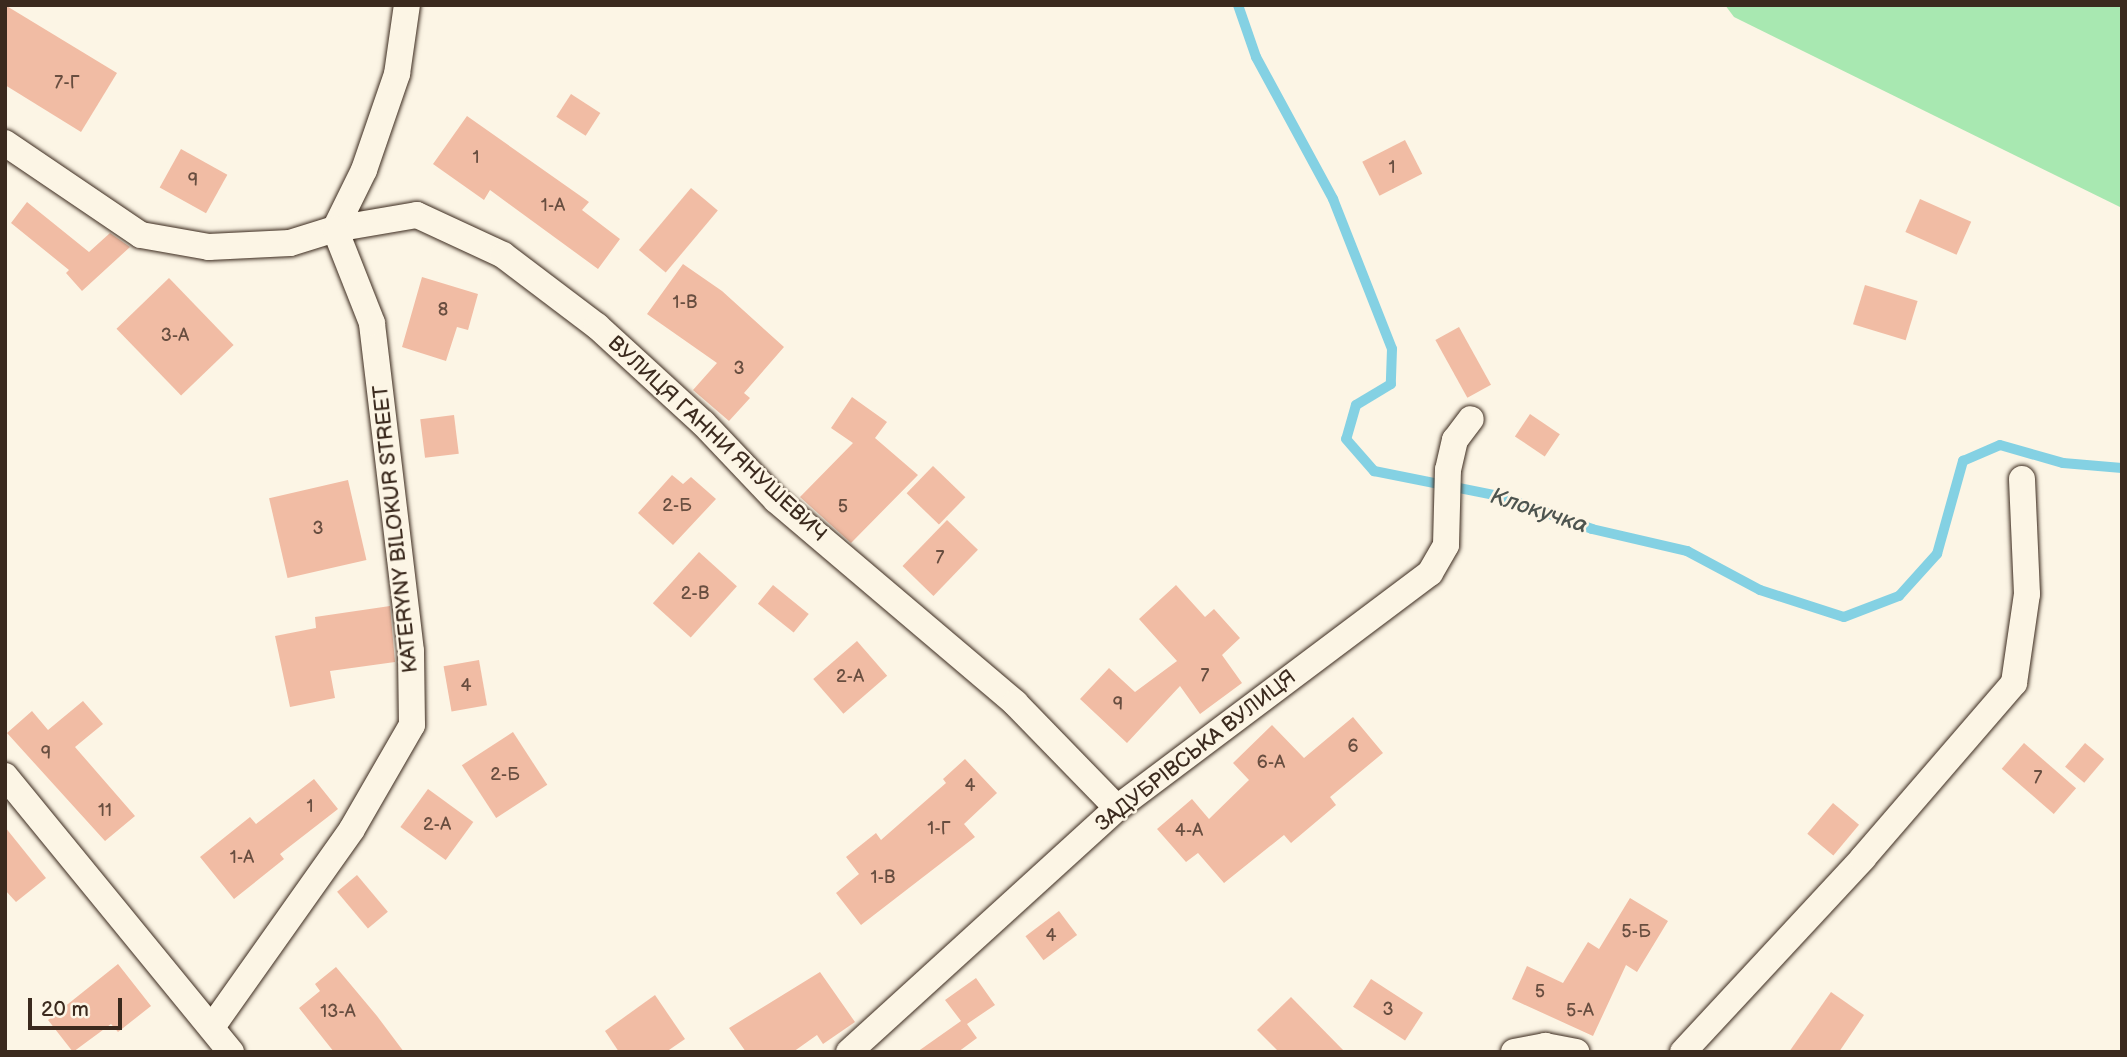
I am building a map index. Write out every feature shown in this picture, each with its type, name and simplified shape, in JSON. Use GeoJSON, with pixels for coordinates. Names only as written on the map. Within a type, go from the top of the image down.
{"type":"FeatureCollection","features":[{"type":"Feature","properties":{"kind":"street"},"geometry":{"type":"LineString","coordinates":[[335,229],[364,170],[397,74],[407,5]]}},
{"type":"Feature","properties":{"kind":"street","name":"ВУЛИЦЯ ГАННИ ЯНУШЕВИЧ"},"geometry":{"type":"LineString","coordinates":[[5,143],[141,235],[209,247],[290,243],[335,229],[417,215],[503,255],[597,326],[703,423],[776,500],[1015,703],[1117,808]]}},
{"type":"Feature","properties":{"kind":"street","name":"KATERYNY BILOKUR STREET"},"geometry":{"type":"LineString","coordinates":[[212,1027],[352,829],[412,726],[411,651],[372,323],[335,229]]}},
{"type":"Feature","properties":{"kind":"street","name":"ЗАДУБРІВСЬКА ВУЛИЦЯ"},"geometry":{"type":"LineString","coordinates":[[849,1052],[1117,808],[1430,573],[1446,545],[1448,470],[1455,440],[1471,419]]}},
{"type":"Feature","properties":{"kind":"street"},"geometry":{"type":"LineString","coordinates":[[1683,1052],[1863,858],[2014,683],[2027,594],[2022,479]]}},
{"type":"Feature","properties":{"kind":"street"},"geometry":{"type":"LineString","coordinates":[[5,776],[232,1052]]}},
{"type":"Feature","properties":{"kind":"street"},"geometry":{"type":"LineString","coordinates":[[1514,1052],[1545,1046],[1576,1052]]}},
{"type":"Feature","properties":{"kind":"green space"},"geometry":{"type":"Polygon","coordinates":[[[1725,5],[2122,5],[2122,208],[1734,17],[1725,5]]]}},
{"type":"Feature","properties":{"kind":"building"},"geometry":{"type":"Polygon","coordinates":[[[5,5],[117,73],[81,132],[5,85],[5,5]]]}},
{"type":"Feature","properties":{"kind":"building"},"geometry":{"type":"Polygon","coordinates":[[[571,94],[600,113],[586,136],[556,117],[571,94]]]}},
{"type":"Feature","properties":{"kind":"building"},"geometry":{"type":"Polygon","coordinates":[[[467,116],[589,202],[582,210],[620,239],[598,269],[490,190],[484,200],[433,164],[467,116]]]}},
{"type":"Feature","properties":{"kind":"building"},"geometry":{"type":"Polygon","coordinates":[[[1405,140],[1422,174],[1379,196],[1362,162],[1405,140]]]}},
{"type":"Feature","properties":{"kind":"building"},"geometry":{"type":"Polygon","coordinates":[[[181,149],[227,175],[206,213],[160,187],[181,149]]]}},
{"type":"Feature","properties":{"kind":"building"},"geometry":{"type":"Polygon","coordinates":[[[691,188],[718,210],[666,273],[639,250],[691,188]]]}},
{"type":"Feature","properties":{"kind":"building"},"geometry":{"type":"Polygon","coordinates":[[[1920,199],[1971,222],[1957,255],[1905,232],[1920,199]]]}},
{"type":"Feature","properties":{"kind":"building"},"geometry":{"type":"Polygon","coordinates":[[[27,202],[89,252],[110,233],[130,247],[82,291],[66,273],[69,270],[11,223],[27,202]]]}},
{"type":"Feature","properties":{"kind":"building"},"geometry":{"type":"Polygon","coordinates":[[[683,264],[722,291],[784,347],[744,393],[750,398],[729,421],[693,390],[717,363],[647,314],[683,264]]]}},
{"type":"Feature","properties":{"kind":"building"},"geometry":{"type":"Polygon","coordinates":[[[422,277],[478,294],[468,330],[457,327],[446,361],[402,347],[422,277]]]}},
{"type":"Feature","properties":{"kind":"building"},"geometry":{"type":"Polygon","coordinates":[[[169,278],[234,345],[181,396],[116,329],[169,278]]]}},
{"type":"Feature","properties":{"kind":"building"},"geometry":{"type":"Polygon","coordinates":[[[1865,285],[1918,301],[1906,340],[1853,324],[1865,285]]]}},
{"type":"Feature","properties":{"kind":"building"},"geometry":{"type":"Polygon","coordinates":[[[1459,327],[1491,385],[1467,398],[1435,340],[1459,327]]]}},
{"type":"Feature","properties":{"kind":"building"},"geometry":{"type":"Polygon","coordinates":[[[852,397],[887,422],[875,438],[918,475],[851,543],[800,497],[853,443],[831,428],[852,397]]]}},
{"type":"Feature","properties":{"kind":"building"},"geometry":{"type":"Polygon","coordinates":[[[1530,414],[1560,434],[1545,457],[1515,436],[1530,414]]]}},
{"type":"Feature","properties":{"kind":"building"},"geometry":{"type":"Polygon","coordinates":[[[454,415],[459,454],[425,458],[420,419],[454,415]]]}},
{"type":"Feature","properties":{"kind":"building"},"geometry":{"type":"Polygon","coordinates":[[[933,466],[965,497],[939,525],[907,493],[933,466]]]}},
{"type":"Feature","properties":{"kind":"building"},"geometry":{"type":"Polygon","coordinates":[[[672,475],[683,484],[691,477],[716,499],[673,545],[638,513],[672,475]]]}},
{"type":"Feature","properties":{"kind":"building"},"geometry":{"type":"Polygon","coordinates":[[[348,480],[366,560],[288,578],[269,498],[348,480]]]}},
{"type":"Feature","properties":{"kind":"building"},"geometry":{"type":"Polygon","coordinates":[[[947,520],[978,550],[933,596],[903,566],[947,520]]]}},
{"type":"Feature","properties":{"kind":"building"},"geometry":{"type":"Polygon","coordinates":[[[699,552],[737,586],[691,637],[653,603],[699,552]]]}},
{"type":"Feature","properties":{"kind":"building"},"geometry":{"type":"Polygon","coordinates":[[[773,585],[809,614],[794,633],[758,604],[773,585]]]}},
{"type":"Feature","properties":{"kind":"building"},"geometry":{"type":"Polygon","coordinates":[[[1176,585],[1205,617],[1214,609],[1240,638],[1222,655],[1242,683],[1200,714],[1180,686],[1127,743],[1080,699],[1109,668],[1135,692],[1177,661],[1139,619],[1176,585]]]}},
{"type":"Feature","properties":{"kind":"building"},"geometry":{"type":"Polygon","coordinates":[[[390,606],[395,662],[330,671],[335,698],[290,707],[275,636],[316,628],[315,617],[390,606]]]}},
{"type":"Feature","properties":{"kind":"building"},"geometry":{"type":"Polygon","coordinates":[[[857,641],[887,676],[843,714],[813,679],[857,641]]]}},
{"type":"Feature","properties":{"kind":"building"},"geometry":{"type":"Polygon","coordinates":[[[479,660],[487,705],[452,712],[444,666],[479,660]]]}},
{"type":"Feature","properties":{"kind":"building"},"geometry":{"type":"Polygon","coordinates":[[[83,701],[103,724],[75,747],[135,816],[105,841],[7,733],[32,711],[48,730],[83,701]]]}},
{"type":"Feature","properties":{"kind":"building"},"geometry":{"type":"Polygon","coordinates":[[[1353,717],[1383,753],[1330,797],[1336,805],[1291,843],[1284,835],[1224,883],[1198,853],[1186,862],[1157,829],[1192,799],[1209,819],[1249,780],[1233,763],[1272,725],[1304,758],[1353,717]]]}},
{"type":"Feature","properties":{"kind":"building"},"geometry":{"type":"Polygon","coordinates":[[[513,732],[547,785],[496,818],[462,765],[513,732]]]}},
{"type":"Feature","properties":{"kind":"building"},"geometry":{"type":"Polygon","coordinates":[[[2024,743],[2076,788],[2054,814],[2002,769],[2024,743]]]}},
{"type":"Feature","properties":{"kind":"building"},"geometry":{"type":"Polygon","coordinates":[[[2085,743],[2104,759],[2084,783],[2065,767],[2085,743]]]}},
{"type":"Feature","properties":{"kind":"building"},"geometry":{"type":"Polygon","coordinates":[[[965,759],[997,793],[964,824],[975,837],[861,925],[836,893],[859,874],[846,857],[876,833],[881,840],[946,783],[943,779],[965,759]]]}},
{"type":"Feature","properties":{"kind":"building"},"geometry":{"type":"Polygon","coordinates":[[[314,779],[338,809],[280,854],[284,859],[234,899],[200,857],[250,817],[256,824],[314,779]]]}},
{"type":"Feature","properties":{"kind":"building"},"geometry":{"type":"Polygon","coordinates":[[[428,789],[473,822],[446,860],[400,827],[428,789]]]}},
{"type":"Feature","properties":{"kind":"building"},"geometry":{"type":"Polygon","coordinates":[[[1833,803],[1859,825],[1833,855],[1807,834],[1833,803]]]}},
{"type":"Feature","properties":{"kind":"building"},"geometry":{"type":"Polygon","coordinates":[[[5,827],[46,878],[16,902],[5,890],[5,827]]]}},
{"type":"Feature","properties":{"kind":"building"},"geometry":{"type":"Polygon","coordinates":[[[357,875],[388,912],[368,928],[337,892],[357,875]]]}},
{"type":"Feature","properties":{"kind":"building"},"geometry":{"type":"Polygon","coordinates":[[[1630,898],[1668,921],[1637,972],[1626,965],[1593,1036],[1512,999],[1527,966],[1563,983],[1588,942],[1599,949],[1630,898]]]}},
{"type":"Feature","properties":{"kind":"building"},"geometry":{"type":"Polygon","coordinates":[[[1059,911],[1077,935],[1044,960],[1025,936],[1059,911]]]}},
{"type":"Feature","properties":{"kind":"building"},"geometry":{"type":"Polygon","coordinates":[[[118,964],[151,1006],[118,1032],[111,1024],[73,1052],[48,1020],[118,964]]]}},
{"type":"Feature","properties":{"kind":"building"},"geometry":{"type":"Polygon","coordinates":[[[336,967],[404,1052],[334,1052],[299,1008],[320,991],[315,984],[336,967]]]}},
{"type":"Feature","properties":{"kind":"building"},"geometry":{"type":"Polygon","coordinates":[[[820,972],[855,1022],[823,1044],[817,1035],[793,1052],[746,1052],[729,1028],[820,972]]]}},
{"type":"Feature","properties":{"kind":"building"},"geometry":{"type":"Polygon","coordinates":[[[976,978],[995,1005],[967,1024],[977,1038],[958,1052],[917,1052],[961,1021],[945,1000],[976,978]]]}},
{"type":"Feature","properties":{"kind":"building"},"geometry":{"type":"Polygon","coordinates":[[[1371,979],[1423,1013],[1405,1040],[1353,1007],[1371,979]]]}},
{"type":"Feature","properties":{"kind":"building"},"geometry":{"type":"Polygon","coordinates":[[[1831,992],[1864,1015],[1839,1052],[1789,1052],[1831,992]]]}},
{"type":"Feature","properties":{"kind":"building"},"geometry":{"type":"Polygon","coordinates":[[[655,995],[685,1039],[666,1052],[619,1052],[605,1031],[655,995]]]}},
{"type":"Feature","properties":{"kind":"building"},"geometry":{"type":"Polygon","coordinates":[[[1291,997],[1345,1052],[1279,1052],[1257,1030],[1291,997]]]}},
{"type":"Feature","properties":{"kind":"waterway","name":"Клокучка"},"geometry":{"type":"LineString","coordinates":[[1238,5],[1256,57],[1333,199],[1392,349],[1391,384],[1356,405],[1346,439],[1374,471],[1499,496],[1592,529],[1687,551],[1760,590],[1844,617],[1899,596],[1937,554],[1963,461],[2000,445],[2063,463],[2122,468]]}}]}
